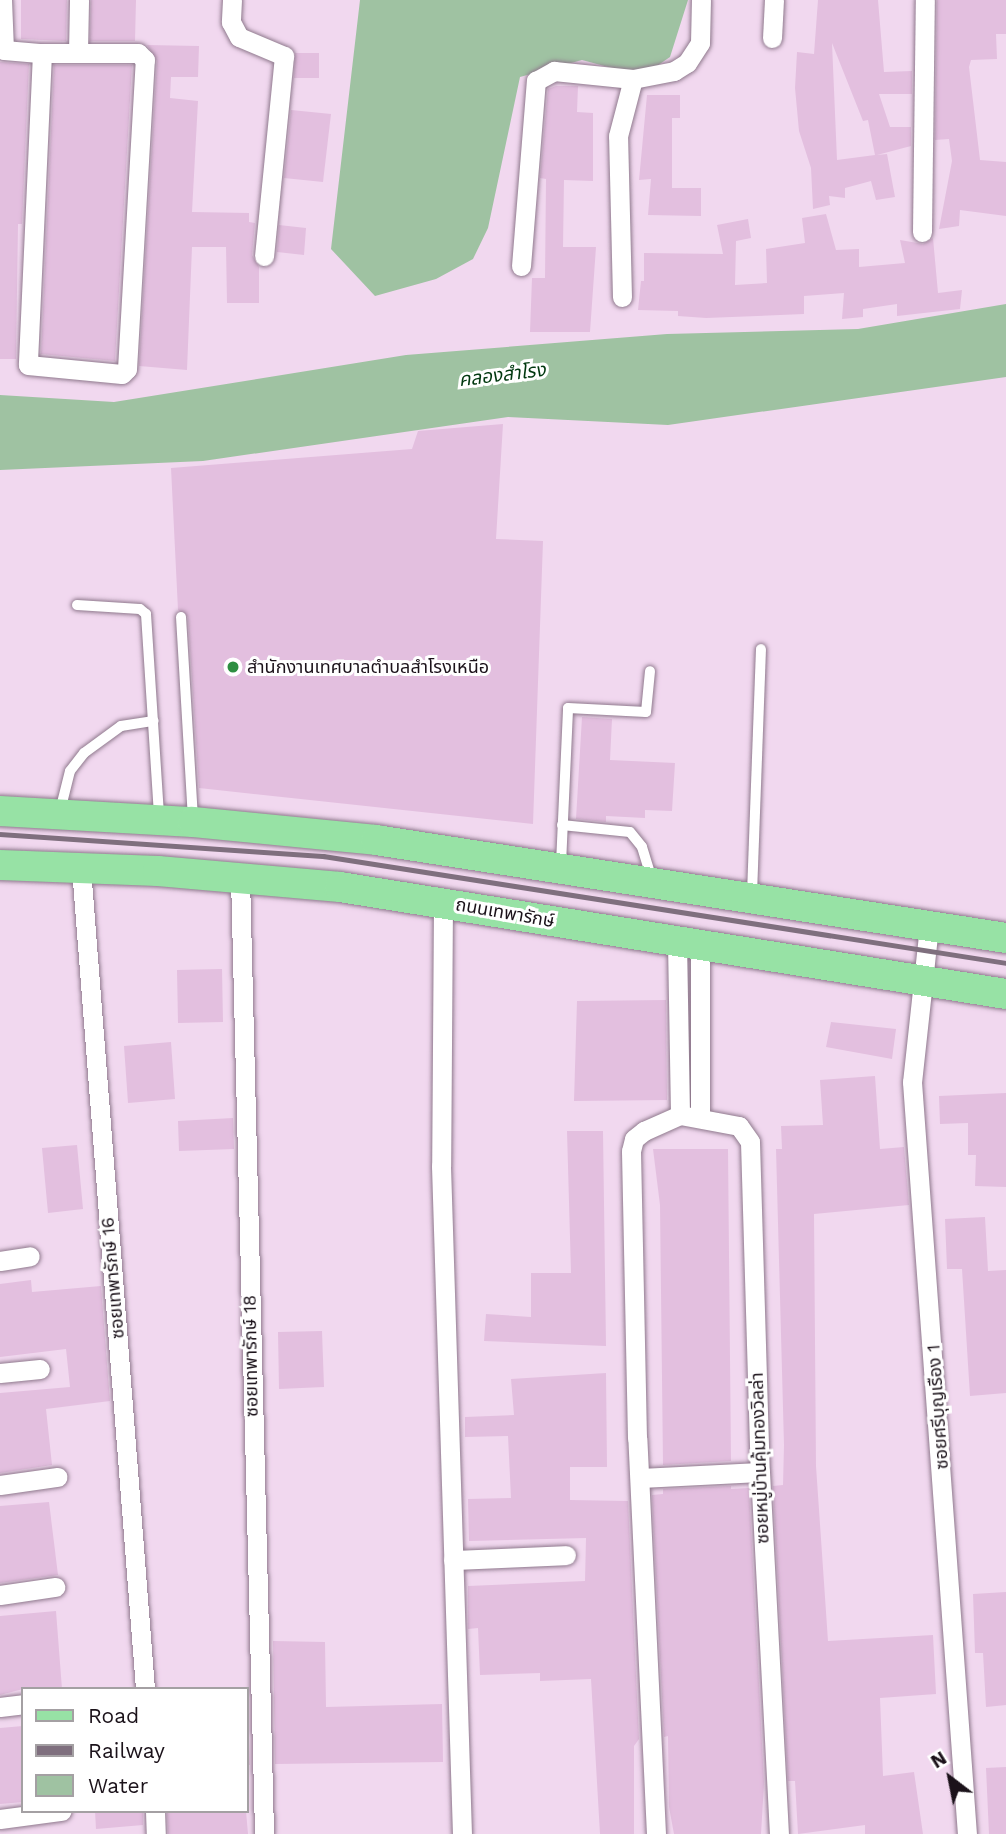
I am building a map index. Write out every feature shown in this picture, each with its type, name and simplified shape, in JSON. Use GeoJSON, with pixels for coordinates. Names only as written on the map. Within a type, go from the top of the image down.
{"type":"FeatureCollection","features":[{"type":"Feature","properties":{"kind":"main road"},"geometry":{"type":"LineString","coordinates":[[0,811],[193,822],[376,840],[1006,939]]}},
{"type":"Feature","properties":{"kind":"main road","name":"ถนนเทพารักษ์"},"geometry":{"type":"LineString","coordinates":[[0,865],[240,877],[443,902],[1006,994]]}},
{"type":"Feature","properties":{"kind":"street"},"geometry":{"type":"LineString","coordinates":[[2,0],[4,50],[42,53],[138,53],[145,60],[127,369],[122,374],[28,365],[42,53]]}},
{"type":"Feature","properties":{"kind":"street"},"geometry":{"type":"LineString","coordinates":[[78,53],[79,0]]}},
{"type":"Feature","properties":{"kind":"street"},"geometry":{"type":"LineString","coordinates":[[232,0],[231,22],[239,37],[284,56],[264,256]]}},
{"type":"Feature","properties":{"kind":"street"},"geometry":{"type":"LineString","coordinates":[[521,266],[536,81],[554,71],[633,79],[674,71],[695,54],[701,0]]}},
{"type":"Feature","properties":{"kind":"street"},"geometry":{"type":"LineString","coordinates":[[772,38],[774,0]]}},
{"type":"Feature","properties":{"kind":"street"},"geometry":{"type":"LineString","coordinates":[[922,232],[925,0]]}},
{"type":"Feature","properties":{"kind":"street"},"geometry":{"type":"LineString","coordinates":[[622,297],[618,136],[633,79]]}},
{"type":"Feature","properties":{"kind":"street","name":"ซอยเทพารักษ์ 16"},"geometry":{"type":"LineString","coordinates":[[80,868],[145,1687]]}},
{"type":"Feature","properties":{"kind":"street","name":"ซอยเทพารักษ์ 18"},"geometry":{"type":"LineString","coordinates":[[240,877],[264,1834]]}},
{"type":"Feature","properties":{"kind":"street"},"geometry":{"type":"LineString","coordinates":[[443,902],[441,1166],[462,1834]]}},
{"type":"Feature","properties":{"kind":"street","name":"ซอยศรีบุญเรือง 1"},"geometry":{"type":"LineString","coordinates":[[929,926],[912,1082],[967,1834]]}},
{"type":"Feature","properties":{"kind":"street"},"geometry":{"type":"LineString","coordinates":[[656,1834],[640,1478],[631,1151],[634,1139],[644,1131],[690,1115],[689,944]]}},
{"type":"Feature","properties":{"kind":"street","name":"ซอยหมู่บ้านคุ้มทองวิลล่า"},"geometry":{"type":"LineString","coordinates":[[690,1115],[739,1126],[750,1142],[760,1472],[779,1834]]}},
{"type":"Feature","properties":{"kind":"street"},"geometry":{"type":"LineString","coordinates":[[0,1261],[30,1256]]}},
{"type":"Feature","properties":{"kind":"street"},"geometry":{"type":"LineString","coordinates":[[0,1374],[40,1369]]}},
{"type":"Feature","properties":{"kind":"street"},"geometry":{"type":"LineString","coordinates":[[640,1478],[760,1472]]}},
{"type":"Feature","properties":{"kind":"street"},"geometry":{"type":"LineString","coordinates":[[0,1485],[57,1477]]}},
{"type":"Feature","properties":{"kind":"street"},"geometry":{"type":"LineString","coordinates":[[453,1560],[566,1555]]}},
{"type":"Feature","properties":{"kind":"street"},"geometry":{"type":"LineString","coordinates":[[0,1595],[55,1587]]}},
{"type":"Feature","properties":{"kind":"street"},"geometry":{"type":"LineString","coordinates":[[0,1707],[21,1704]]}},
{"type":"Feature","properties":{"kind":"street"},"geometry":{"type":"LineString","coordinates":[[0,1819],[46,1813]]}},
{"type":"Feature","properties":{"kind":"street"},"geometry":{"type":"LineString","coordinates":[[155,1813],[156,1834]]}},
{"type":"Feature","properties":{"kind":"lane"},"geometry":{"type":"LineString","coordinates":[[78,605],[140,609],[146,614],[159,820]]}},
{"type":"Feature","properties":{"kind":"lane"},"geometry":{"type":"LineString","coordinates":[[180,617],[193,822]]}},
{"type":"Feature","properties":{"kind":"lane"},"geometry":{"type":"LineString","coordinates":[[752,898],[761,649]]}},
{"type":"Feature","properties":{"kind":"lane"},"geometry":{"type":"LineString","coordinates":[[561,868],[568,708],[646,712],[650,671]]}},
{"type":"Feature","properties":{"kind":"lane"},"geometry":{"type":"LineString","coordinates":[[58,814],[71,771],[84,753],[121,726],[154,721]]}},
{"type":"Feature","properties":{"kind":"lane"},"geometry":{"type":"LineString","coordinates":[[562,825],[630,832],[642,847],[652,882]]}},
{"type":"Feature","properties":{"kind":"water"},"geometry":{"type":"Polygon","coordinates":[[[360,0],[688,0],[670,57],[642,76],[582,60],[520,77],[488,228],[473,259],[436,279],[375,296],[331,249],[360,0]]]}},
{"type":"Feature","properties":{"kind":"water","name":"คลองสำโรง"},"geometry":{"type":"Polygon","coordinates":[[[1006,304],[1006,377],[668,425],[508,417],[203,461],[0,470],[0,395],[114,402],[406,355],[667,334],[858,329],[1006,304]]]}},
{"type":"Feature","properties":{"kind":"building"},"geometry":{"type":"Polygon","coordinates":[[[21,0],[67,0],[66,41],[21,39],[21,0]]]}},
{"type":"Feature","properties":{"kind":"building"},"geometry":{"type":"Polygon","coordinates":[[[91,0],[136,0],[135,41],[90,41],[91,0]]]}},
{"type":"Feature","properties":{"kind":"building"},"geometry":{"type":"Polygon","coordinates":[[[818,0],[878,0],[884,72],[912,71],[912,94],[879,94],[890,127],[911,127],[911,146],[877,155],[887,154],[895,197],[876,200],[871,181],[845,188],[845,198],[829,196],[830,205],[813,209],[811,168],[799,131],[795,88],[797,52],[814,54],[818,0]],[[832,43],[837,160],[875,155],[868,120],[863,121],[832,43]]]}},
{"type":"Feature","properties":{"kind":"building"},"geometry":{"type":"Polygon","coordinates":[[[937,0],[1006,0],[1006,34],[996,34],[997,59],[971,60],[969,67],[980,160],[1006,162],[1006,216],[960,210],[959,226],[939,229],[952,161],[949,139],[935,140],[937,0]]]}},
{"type":"Feature","properties":{"kind":"building"},"geometry":{"type":"Polygon","coordinates":[[[147,45],[199,46],[198,77],[171,77],[170,98],[198,101],[192,212],[249,213],[249,222],[255,223],[252,255],[259,267],[259,303],[227,303],[226,247],[192,247],[187,370],[139,366],[157,61],[147,45]]]}},
{"type":"Feature","properties":{"kind":"building"},"geometry":{"type":"Polygon","coordinates":[[[295,53],[319,53],[319,78],[294,78],[295,53]]]}},
{"type":"Feature","properties":{"kind":"building"},"geometry":{"type":"Polygon","coordinates":[[[0,62],[29,64],[22,224],[18,224],[16,359],[0,359],[0,62]]]}},
{"type":"Feature","properties":{"kind":"building"},"geometry":{"type":"Polygon","coordinates":[[[54,65],[132,65],[115,361],[41,354],[54,65]]]}},
{"type":"Feature","properties":{"kind":"building"},"geometry":{"type":"Polygon","coordinates":[[[556,86],[578,86],[577,112],[593,113],[593,181],[564,180],[563,247],[596,247],[590,332],[530,332],[532,278],[545,278],[546,179],[540,178],[548,89],[556,86]]]}},
{"type":"Feature","properties":{"kind":"building"},"geometry":{"type":"Polygon","coordinates":[[[647,95],[680,95],[680,118],[672,118],[672,188],[701,188],[701,216],[648,215],[651,179],[639,180],[647,95]]]}},
{"type":"Feature","properties":{"kind":"building"},"geometry":{"type":"Polygon","coordinates":[[[291,110],[331,114],[323,182],[284,178],[291,110]]]}},
{"type":"Feature","properties":{"kind":"building"},"geometry":{"type":"Polygon","coordinates":[[[826,214],[836,250],[859,249],[859,267],[905,263],[900,240],[923,244],[933,238],[938,293],[962,290],[960,309],[897,316],[897,304],[863,309],[863,317],[842,319],[844,293],[804,296],[804,314],[706,318],[678,316],[678,311],[638,310],[641,281],[644,281],[644,253],[723,254],[717,225],[748,219],[751,238],[736,241],[735,285],[767,283],[766,249],[805,243],[802,218],[826,214]]]}},
{"type":"Feature","properties":{"kind":"building"},"geometry":{"type":"Polygon","coordinates":[[[279,225],[306,228],[304,255],[277,252],[279,225]]]}},
{"type":"Feature","properties":{"kind":"building"},"geometry":{"type":"Polygon","coordinates":[[[503,424],[496,539],[543,541],[533,824],[199,788],[188,617],[178,610],[171,468],[412,449],[418,431],[503,424]]]}},
{"type":"Feature","properties":{"kind":"building"},"geometry":{"type":"Polygon","coordinates":[[[582,717],[612,719],[610,760],[675,763],[672,811],[645,810],[645,818],[606,816],[606,822],[576,819],[582,717]]]}},
{"type":"Feature","properties":{"kind":"building"},"geometry":{"type":"Polygon","coordinates":[[[222,969],[223,1022],[178,1023],[177,970],[222,969]]]}},
{"type":"Feature","properties":{"kind":"building"},"geometry":{"type":"Polygon","coordinates":[[[666,1000],[667,1100],[574,1101],[577,1001],[666,1000]]]}},
{"type":"Feature","properties":{"kind":"building"},"geometry":{"type":"Polygon","coordinates":[[[831,1022],[896,1029],[892,1059],[826,1047],[831,1022]]]}},
{"type":"Feature","properties":{"kind":"building"},"geometry":{"type":"Polygon","coordinates":[[[171,1042],[175,1099],[128,1103],[124,1046],[171,1042]]]}},
{"type":"Feature","properties":{"kind":"building"},"geometry":{"type":"Polygon","coordinates":[[[875,1076],[880,1149],[904,1147],[909,1205],[814,1214],[816,1466],[828,1641],[933,1635],[936,1694],[880,1698],[883,1776],[914,1772],[923,1834],[865,1834],[865,1825],[798,1834],[795,1781],[788,1781],[773,1486],[783,1485],[784,1445],[776,1149],[782,1149],[781,1126],[823,1125],[820,1080],[875,1076]]]}},
{"type":"Feature","properties":{"kind":"building"},"geometry":{"type":"Polygon","coordinates":[[[1006,1093],[1006,1187],[975,1186],[976,1155],[968,1155],[968,1123],[940,1124],[939,1096],[1006,1093]]]}},
{"type":"Feature","properties":{"kind":"building"},"geometry":{"type":"Polygon","coordinates":[[[233,1118],[234,1149],[179,1151],[178,1121],[233,1118]]]}},
{"type":"Feature","properties":{"kind":"building"},"geometry":{"type":"Polygon","coordinates":[[[567,1131],[603,1131],[606,1346],[484,1341],[486,1314],[531,1317],[531,1273],[571,1273],[567,1131]]]}},
{"type":"Feature","properties":{"kind":"building"},"geometry":{"type":"Polygon","coordinates":[[[77,1145],[83,1209],[48,1213],[42,1148],[77,1145]]]}},
{"type":"Feature","properties":{"kind":"building"},"geometry":{"type":"Polygon","coordinates":[[[653,1149],[728,1149],[731,1461],[663,1465],[660,1205],[653,1149]]]}},
{"type":"Feature","properties":{"kind":"building"},"geometry":{"type":"Polygon","coordinates":[[[985,1217],[988,1271],[1006,1270],[1006,1393],[970,1396],[962,1269],[947,1269],[945,1219],[985,1217]]]}},
{"type":"Feature","properties":{"kind":"building"},"geometry":{"type":"Polygon","coordinates":[[[31,1280],[32,1292],[101,1286],[110,1401],[46,1409],[52,1465],[0,1473],[0,1393],[70,1387],[66,1349],[0,1357],[0,1284],[31,1280]]]}},
{"type":"Feature","properties":{"kind":"building"},"geometry":{"type":"Polygon","coordinates":[[[322,1331],[324,1387],[279,1389],[278,1332],[322,1331]]]}},
{"type":"Feature","properties":{"kind":"building"},"geometry":{"type":"Polygon","coordinates":[[[606,1373],[607,1467],[570,1467],[570,1500],[628,1501],[639,1739],[634,1746],[634,1834],[600,1834],[591,1679],[540,1681],[540,1673],[480,1675],[478,1628],[468,1629],[468,1586],[585,1581],[586,1538],[469,1541],[468,1499],[511,1498],[508,1436],[465,1437],[465,1417],[514,1415],[511,1379],[606,1373]]]}},
{"type":"Feature","properties":{"kind":"building"},"geometry":{"type":"Polygon","coordinates":[[[731,1486],[731,1489],[749,1488],[764,1783],[761,1834],[674,1834],[669,1807],[668,1736],[664,1737],[652,1495],[663,1494],[663,1489],[731,1486]]]}},
{"type":"Feature","properties":{"kind":"building"},"geometry":{"type":"Polygon","coordinates":[[[49,1502],[58,1575],[0,1583],[0,1506],[49,1502]]]}},
{"type":"Feature","properties":{"kind":"building"},"geometry":{"type":"Polygon","coordinates":[[[1006,1592],[1006,1705],[986,1707],[983,1653],[975,1653],[973,1594],[1006,1592]]]}},
{"type":"Feature","properties":{"kind":"building"},"geometry":{"type":"Polygon","coordinates":[[[56,1611],[62,1687],[21,1687],[21,1690],[0,1695],[0,1616],[56,1611]]]}},
{"type":"Feature","properties":{"kind":"building"},"geometry":{"type":"Polygon","coordinates":[[[273,1641],[325,1642],[326,1707],[442,1704],[443,1762],[275,1764],[273,1641]]]}},
{"type":"Feature","properties":{"kind":"building"},"geometry":{"type":"Polygon","coordinates":[[[248,1715],[250,1765],[248,1765],[248,1715]]]}},
{"type":"Feature","properties":{"kind":"building"},"geometry":{"type":"Polygon","coordinates":[[[21,1726],[21,1802],[0,1804],[0,1728],[21,1726]]]}},
{"type":"Feature","properties":{"kind":"building"},"geometry":{"type":"Polygon","coordinates":[[[1006,1767],[1006,1834],[989,1834],[986,1768],[1006,1767]]]}},
{"type":"Feature","properties":{"kind":"building"},"geometry":{"type":"Polygon","coordinates":[[[95,1813],[143,1813],[143,1825],[96,1829],[95,1813]]]}},
{"type":"Feature","properties":{"kind":"building"},"geometry":{"type":"Polygon","coordinates":[[[167,1813],[246,1813],[248,1834],[168,1834],[167,1813]]]}},
{"type":"Feature","properties":{"kind":"railway"},"geometry":{"type":"LineString","coordinates":[[0,834],[323,856],[1006,963]]}},
{"type":"Feature","properties":{"kind":"place","name":"สำนักงานเทศบาลตำบลสำโรงเหนือ"},"geometry":{"type":"Point","coordinates":[233,667]}}]}
